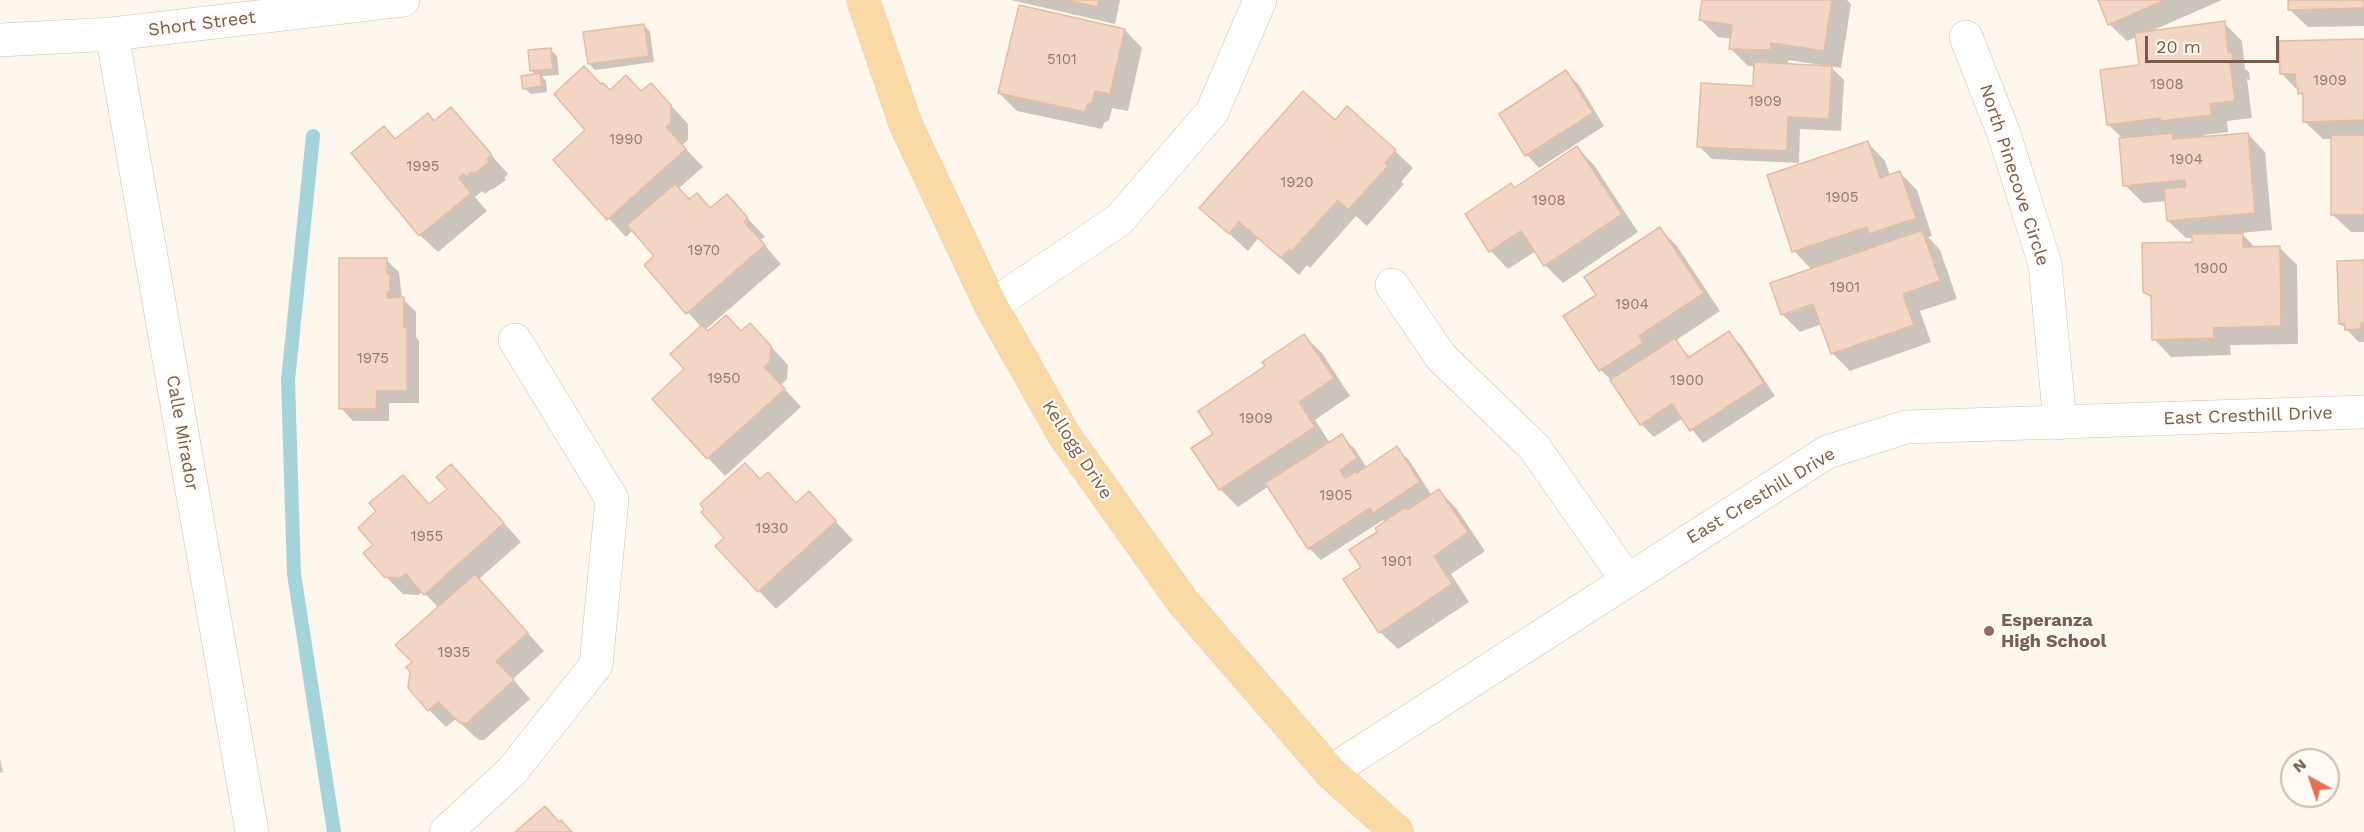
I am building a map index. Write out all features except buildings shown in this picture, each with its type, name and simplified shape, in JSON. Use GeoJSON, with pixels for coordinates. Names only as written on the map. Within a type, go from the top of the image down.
{"type":"FeatureCollection","features":[{"type":"Feature","properties":{"kind":"main road","name":"Kellogg Drive"},"geometry":{"type":"LineString","coordinates":[[863,0],[906,125],[991,306],[1064,435],[1183,602],[1330,772],[1397,832]]}},
{"type":"Feature","properties":{"kind":"street","name":"Short Street"},"geometry":{"type":"LineString","coordinates":[[0,40],[112,34],[403,0]]}},
{"type":"Feature","properties":{"kind":"street"},"geometry":{"type":"LineString","coordinates":[[991,306],[1119,220],[1212,112],[1260,0]]}},
{"type":"Feature","properties":{"kind":"street","name":"Calle Mirador"},"geometry":{"type":"LineString","coordinates":[[112,34],[252,832]]}},
{"type":"Feature","properties":{"kind":"street","name":"North Pinecove Circle"},"geometry":{"type":"LineString","coordinates":[[1966,37],[2004,134],[2045,264],[2060,423]]}},
{"type":"Feature","properties":{"kind":"street"},"geometry":{"type":"LineString","coordinates":[[1392,285],[1441,357],[1534,447],[1627,580]]}},
{"type":"Feature","properties":{"kind":"street"},"geometry":{"type":"LineString","coordinates":[[446,832],[512,771],[596,665],[612,499],[516,340]]}},
{"type":"Feature","properties":{"kind":"street","name":"East Cresthill Drive"},"geometry":{"type":"LineString","coordinates":[[1330,772],[1827,452],[1906,427],[2364,412]]}},
{"type":"Feature","properties":{"kind":"waterway"},"geometry":{"type":"LineString","coordinates":[[313,136],[288,380],[294,574],[334,832]]}},
{"type":"Feature","properties":{"kind":"place","name":"Esperanza High School"},"geometry":{"type":"Point","coordinates":[1989,631]}}]}
